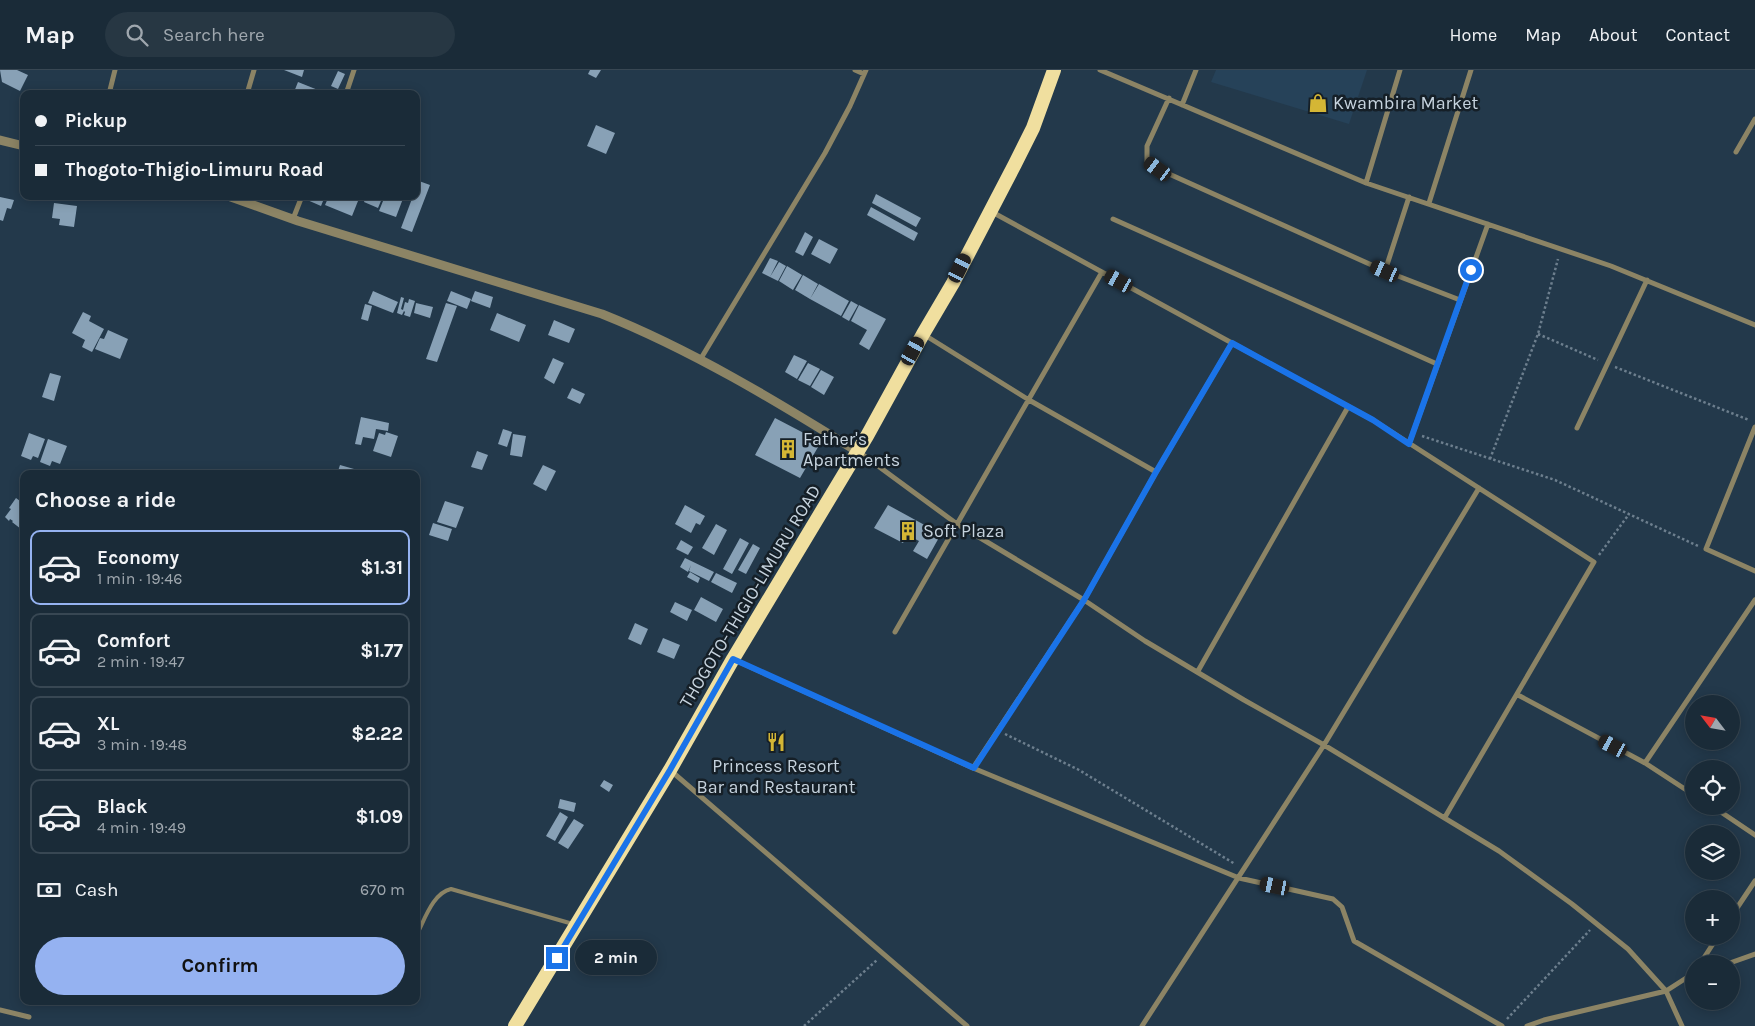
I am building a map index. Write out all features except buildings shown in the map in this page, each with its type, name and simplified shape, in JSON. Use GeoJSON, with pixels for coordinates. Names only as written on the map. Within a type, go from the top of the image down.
{"type":"FeatureCollection","features":[{"type":"Feature","properties":{"kind":"highway","name":"THOGOTO-THIGIO-LIMURU ROAD"},"geometry":{"type":"LineString","coordinates":[[516,1026],[858,452],[952,282],[1033,128],[1054,70]]}},
{"type":"Feature","properties":{"kind":"street"},"geometry":{"type":"LineString","coordinates":[[110,90],[115,70]]}},
{"type":"Feature","properties":{"kind":"street"},"geometry":{"type":"LineString","coordinates":[[248,90],[254,70]]}},
{"type":"Feature","properties":{"kind":"street"},"geometry":{"type":"LineString","coordinates":[[347,90],[354,70]]}},
{"type":"Feature","properties":{"kind":"street"},"geometry":{"type":"LineString","coordinates":[[700,361],[825,153],[850,106],[865,72],[855,70]]}},
{"type":"Feature","properties":{"kind":"street"},"geometry":{"type":"LineString","coordinates":[[1100,70],[1366,183],[1561,248],[1647,280],[1755,325]]}},
{"type":"Feature","properties":{"kind":"street"},"geometry":{"type":"LineString","coordinates":[[1182,105],[1196,70]]}},
{"type":"Feature","properties":{"kind":"street"},"geometry":{"type":"LineString","coordinates":[[1366,183],[1400,70]]}},
{"type":"Feature","properties":{"kind":"street"},"geometry":{"type":"LineString","coordinates":[[1429,203],[1471,70]]}},
{"type":"Feature","properties":{"kind":"street"},"geometry":{"type":"LineString","coordinates":[[1169,98],[1147,146],[1147,161],[1158,169],[1385,271],[1460,300]]}},
{"type":"Feature","properties":{"kind":"street"},"geometry":{"type":"LineString","coordinates":[[1736,152],[1755,119]]}},
{"type":"Feature","properties":{"kind":"street"},"geometry":{"type":"LineString","coordinates":[[0,140],[20,145]]}},
{"type":"Feature","properties":{"kind":"street"},"geometry":{"type":"LineString","coordinates":[[1385,271],[1409,197]]}},
{"type":"Feature","properties":{"kind":"street"},"geometry":{"type":"LineString","coordinates":[[239,200],[293,219],[602,314],[636,328],[768,396],[858,452],[957,524],[1084,600],[1145,641],[1324,745],[1499,851],[1572,904],[1628,949],[1666,992],[1682,1026]]}},
{"type":"Feature","properties":{"kind":"street"},"geometry":{"type":"LineString","coordinates":[[293,219],[300,200]]}},
{"type":"Feature","properties":{"kind":"street"},"geometry":{"type":"LineString","coordinates":[[990,210],[1373,420],[1594,562],[1445,817]]}},
{"type":"Feature","properties":{"kind":"street"},"geometry":{"type":"LineString","coordinates":[[1113,219],[1437,364]]}},
{"type":"Feature","properties":{"kind":"street"},"geometry":{"type":"LineString","coordinates":[[1409,444],[1488,224]]}},
{"type":"Feature","properties":{"kind":"street"},"geometry":{"type":"LineString","coordinates":[[895,632],[1102,272]]}},
{"type":"Feature","properties":{"kind":"street"},"geometry":{"type":"LineString","coordinates":[[1577,428],[1647,280]]}},
{"type":"Feature","properties":{"kind":"street"},"geometry":{"type":"LineString","coordinates":[[922,334],[1029,400],[1156,472]]}},
{"type":"Feature","properties":{"kind":"street"},"geometry":{"type":"LineString","coordinates":[[974,768],[1084,600],[1232,343]]}},
{"type":"Feature","properties":{"kind":"street"},"geometry":{"type":"LineString","coordinates":[[1198,671],[1348,406]]}},
{"type":"Feature","properties":{"kind":"street"},"geometry":{"type":"LineString","coordinates":[[1755,427],[1706,550],[1755,571]]}},
{"type":"Feature","properties":{"kind":"street"},"geometry":{"type":"LineString","coordinates":[[1142,1026],[1324,745],[1479,488]]}},
{"type":"Feature","properties":{"kind":"street"},"geometry":{"type":"LineString","coordinates":[[1645,763],[1755,600]]}},
{"type":"Feature","properties":{"kind":"street"},"geometry":{"type":"LineString","coordinates":[[733,659],[974,768],[1239,878],[1333,898],[1342,907],[1354,941],[1501,1026]]}},
{"type":"Feature","properties":{"kind":"street"},"geometry":{"type":"LineString","coordinates":[[1518,695],[1645,763],[1685,789]]}},
{"type":"Feature","properties":{"kind":"street"},"geometry":{"type":"LineString","coordinates":[[670,770],[967,1026]]}},
{"type":"Feature","properties":{"kind":"street"},"geometry":{"type":"LineString","coordinates":[[1725,815],[1755,835]]}},
{"type":"Feature","properties":{"kind":"street"},"geometry":{"type":"LineString","coordinates":[[1740,903],[1755,881]]}},
{"type":"Feature","properties":{"kind":"street"},"geometry":{"type":"LineString","coordinates":[[1740,959],[1755,954]]}},
{"type":"Feature","properties":{"kind":"street"},"geometry":{"type":"LineString","coordinates":[[1527,1026],[1544,1020],[1666,992],[1685,979]]}},
{"type":"Feature","properties":{"kind":"street"},"geometry":{"type":"LineString","coordinates":[[0,1010],[29,1017]]}},
{"type":"Feature","properties":{"kind":"lane"},"geometry":{"type":"LineString","coordinates":[[420,929],[438,897],[445,890],[451,889],[577,925]]}},
{"type":"Feature","properties":{"kind":"path"},"geometry":{"type":"LineString","coordinates":[[1490,459],[1538,334],[1561,248]]}},
{"type":"Feature","properties":{"kind":"path"},"geometry":{"type":"LineString","coordinates":[[1538,334],[1607,364],[1755,423]]}},
{"type":"Feature","properties":{"kind":"path"},"geometry":{"type":"LineString","coordinates":[[1413,433],[1555,480],[1706,550]]}},
{"type":"Feature","properties":{"kind":"path"},"geometry":{"type":"LineString","coordinates":[[1594,562],[1629,514]]}},
{"type":"Feature","properties":{"kind":"path"},"geometry":{"type":"LineString","coordinates":[[999,731],[1079,770],[1244,870]]}},
{"type":"Feature","properties":{"kind":"path"},"geometry":{"type":"LineString","coordinates":[[1501,1026],[1596,924]]}},
{"type":"Feature","properties":{"kind":"path"},"geometry":{"type":"LineString","coordinates":[[804,1026],[884,954]]}},
{"type":"Feature","properties":{"kind":"shaded area","name":"Kwambira Market"},"geometry":{"type":"Polygon","coordinates":[[[1216,70],[1367,70],[1349,124],[1211,82],[1216,70]]]}},
{"type":"Feature","properties":{"kind":"place","name":"Kwambira Market"},"geometry":{"type":"Point","coordinates":[1318,103]}},
{"type":"Feature","properties":{"kind":"place","name":"Father's Apartments"},"geometry":{"type":"Point","coordinates":[788,449]}},
{"type":"Feature","properties":{"kind":"place","name":"Soft Plaza"},"geometry":{"type":"Point","coordinates":[908,531]}},
{"type":"Feature","properties":{"kind":"place","name":"Princess Resort Bar and Restaurant"},"geometry":{"type":"Point","coordinates":[776,742]}},
{"type":"Feature","properties":{"kind":"route"},"geometry":{"type":"LineString","coordinates":[[557,958],[670,770],[733,659],[974,768],[1084,600],[1232,343],[1373,420],[1409,444],[1471,270]]}}]}
